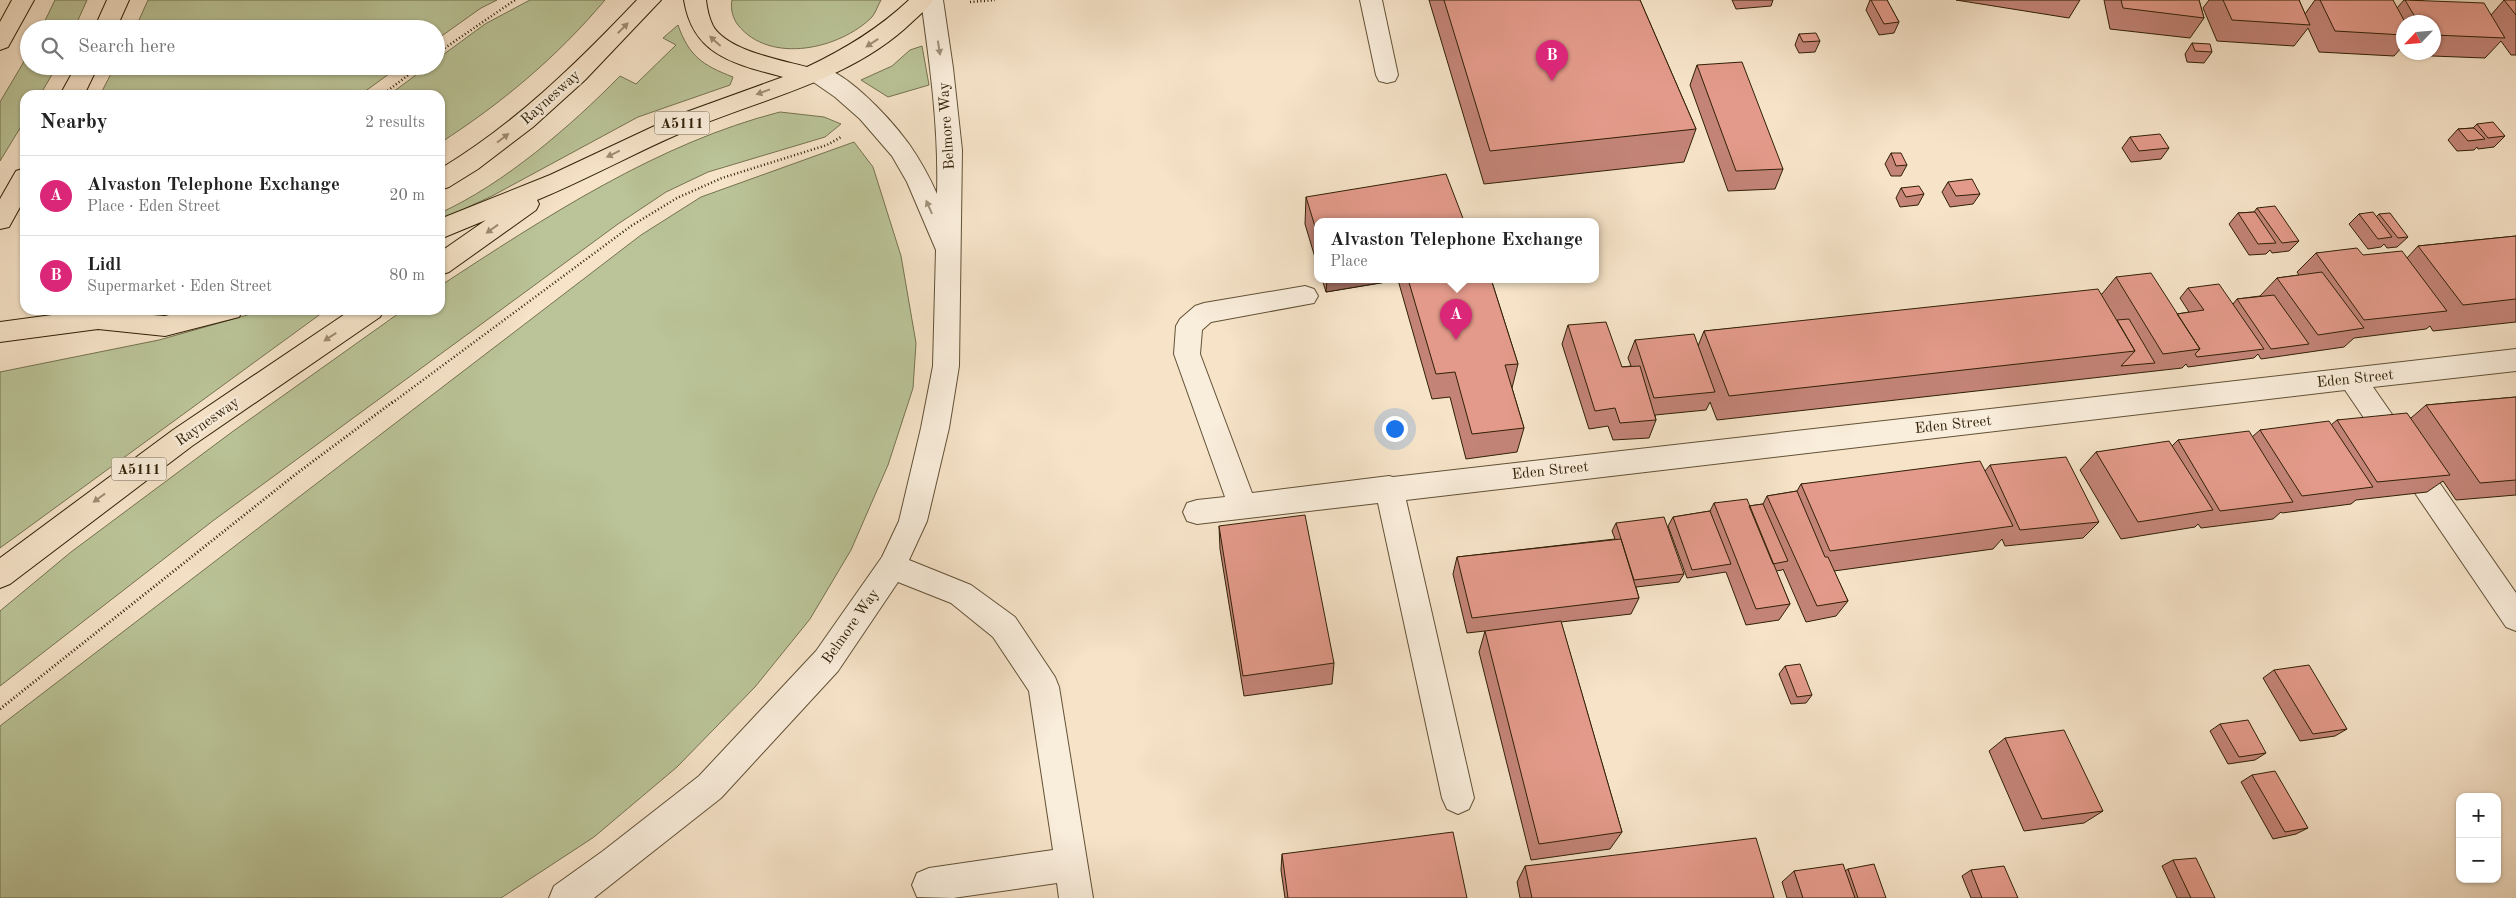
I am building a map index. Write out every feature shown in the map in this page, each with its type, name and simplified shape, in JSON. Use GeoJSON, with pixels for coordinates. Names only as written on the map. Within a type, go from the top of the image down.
{"type":"FeatureCollection","features":[{"type":"Feature","properties":{"kind":"highway"},"geometry":{"type":"LineString","coordinates":[[0,42],[23,0]]}},
{"type":"Feature","properties":{"kind":"highway"},"geometry":{"type":"LineString","coordinates":[[109,20],[118,0]]}},
{"type":"Feature","properties":{"kind":"highway","name":"Raynesway"},"geometry":{"type":"LineString","coordinates":[[445,178],[464,167],[551,99],[650,0]]}},
{"type":"Feature","properties":{"kind":"highway"},"geometry":{"type":"LineString","coordinates":[[695,0],[697,15],[707,34],[723,48],[813,74],[852,56],[885,34],[922,0]]}},
{"type":"Feature","properties":{"kind":"highway","name":"A5111"},"geometry":{"type":"LineString","coordinates":[[445,228],[560,180],[670,128],[813,74]]}},
{"type":"Feature","properties":{"kind":"highway"},"geometry":{"type":"LineString","coordinates":[[75,90],[82,75]]}},
{"type":"Feature","properties":{"kind":"highway","name":"A5111"},"geometry":{"type":"LineString","coordinates":[[445,261],[560,180]]}},
{"type":"Feature","properties":{"kind":"highway"},"geometry":{"type":"LineString","coordinates":[[0,220],[20,186]]}},
{"type":"Feature","properties":{"kind":"highway"},"geometry":{"type":"LineString","coordinates":[[0,332],[108,315],[165,326],[210,315]]}},
{"type":"Feature","properties":{"kind":"highway","name":"Raynesway"},"geometry":{"type":"LineString","coordinates":[[0,576],[77,514],[177,441],[364,315]]}},
{"type":"Feature","properties":{"kind":"street","name":"Belmore Way"},"geometry":{"type":"LineString","coordinates":[[566,898],[614,863],[710,787],[827,661],[892,566],[913,522],[935,428],[946,366],[950,150],[942,68],[932,0]]}},
{"type":"Feature","properties":{"kind":"street"},"geometry":{"type":"LineString","coordinates":[[1370,0],[1386,75]]}},
{"type":"Feature","properties":{"kind":"street","name":"Belmore Way"},"geometry":{"type":"LineString","coordinates":[[813,74],[835,84],[875,121],[910,164],[948,252]]}},
{"type":"Feature","properties":{"kind":"street"},"geometry":{"type":"LineString","coordinates":[[1243,506],[1187,354],[1189,326],[1204,313],[1305,296]]}},
{"type":"Feature","properties":{"kind":"street","name":"Eden Street"},"geometry":{"type":"LineString","coordinates":[[1197,512],[1389,488],[2516,360]]}},
{"type":"Feature","properties":{"kind":"street"},"geometry":{"type":"LineString","coordinates":[[2352,379],[2516,618]]}},
{"type":"Feature","properties":{"kind":"street"},"geometry":{"type":"LineString","coordinates":[[1389,488],[1458,798]]}},
{"type":"Feature","properties":{"kind":"street"},"geometry":{"type":"LineString","coordinates":[[892,566],[961,594],[1004,627],[1044,687],[1076,898]]}},
{"type":"Feature","properties":{"kind":"street"},"geometry":{"type":"LineString","coordinates":[[929,885],[1072,864]]}},
{"type":"Feature","properties":{"kind":"path"},"geometry":{"type":"LineString","coordinates":[[445,48],[515,0]]}},
{"type":"Feature","properties":{"kind":"path"},"geometry":{"type":"LineString","coordinates":[[964,3],[995,0]]}},
{"type":"Feature","properties":{"kind":"path"},"geometry":{"type":"LineString","coordinates":[[389,90],[408,75]]}},
{"type":"Feature","properties":{"kind":"path"},"geometry":{"type":"LineString","coordinates":[[0,709],[296,474],[631,226],[677,198],[722,178],[827,145],[847,133]]}},
{"type":"Feature","properties":{"kind":"green space"},"geometry":{"type":"Polygon","coordinates":[[[55,0],[87,0],[78,20],[45,20],[55,0]]]}},
{"type":"Feature","properties":{"kind":"green space"},"geometry":{"type":"Polygon","coordinates":[[[148,0],[497,0],[481,8],[445,34],[445,20],[139,20],[148,0]]]}},
{"type":"Feature","properties":{"kind":"green space"},"geometry":{"type":"Polygon","coordinates":[[[530,0],[605,0],[568,41],[528,78],[485,112],[445,140],[445,90],[396,90],[416,75],[445,75],[445,53],[485,24],[530,0]]]}},
{"type":"Feature","properties":{"kind":"green space"},"geometry":{"type":"Polygon","coordinates":[[[732,0],[881,0],[872,17],[842,37],[824,44],[805,48],[786,48],[768,45],[752,37],[738,25],[732,10],[732,0]]]}},
{"type":"Feature","properties":{"kind":"green space"},"geometry":{"type":"Polygon","coordinates":[[[678,25],[687,45],[698,58],[713,68],[733,77],[730,85],[638,117],[492,196],[445,218],[445,210],[488,186],[536,152],[620,76],[636,84],[676,45],[663,38],[678,25]]]}},
{"type":"Feature","properties":{"kind":"green space"},"geometry":{"type":"Polygon","coordinates":[[[922,46],[929,85],[888,97],[861,80],[892,66],[910,50],[922,46]]]}},
{"type":"Feature","properties":{"kind":"green space"},"geometry":{"type":"Polygon","coordinates":[[[20,68],[20,75],[52,75],[43,90],[20,90],[20,128],[0,161],[0,102],[20,68]]]}},
{"type":"Feature","properties":{"kind":"green space"},"geometry":{"type":"Polygon","coordinates":[[[110,75],[388,75],[367,90],[103,90],[110,75]]]}},
{"type":"Feature","properties":{"kind":"green space"},"geometry":{"type":"Polygon","coordinates":[[[780,112],[824,117],[841,124],[825,137],[708,172],[666,192],[618,224],[214,520],[0,686],[0,611],[71,552],[232,432],[396,315],[445,315],[445,283],[520,234],[603,185],[646,163],[690,143],[780,112]]]}},
{"type":"Feature","properties":{"kind":"green space"},"geometry":{"type":"Polygon","coordinates":[[[854,142],[873,167],[901,256],[916,343],[913,388],[888,465],[851,550],[810,619],[755,687],[677,767],[594,837],[501,898],[0,898],[0,726],[641,235],[701,197],[854,142]]]}},
{"type":"Feature","properties":{"kind":"green space"},"geometry":{"type":"Polygon","coordinates":[[[247,315],[319,315],[0,548],[0,372],[159,340],[247,315]]]}},
{"type":"Feature","properties":{"kind":"building"},"geometry":{"type":"Polygon","coordinates":[[[1444,0],[1640,0],[1696,129],[1490,151],[1444,0]]]}},
{"type":"Feature","properties":{"kind":"building"},"geometry":{"type":"Polygon","coordinates":[[[1871,0],[1887,0],[1899,22],[1884,24],[1871,0]]]}},
{"type":"Feature","properties":{"kind":"building"},"geometry":{"type":"Polygon","coordinates":[[[2121,0],[2199,0],[2204,18],[2123,8],[2121,0]]]}},
{"type":"Feature","properties":{"kind":"building"},"geometry":{"type":"Polygon","coordinates":[[[2223,0],[2299,0],[2310,25],[2232,20],[2223,0]]]}},
{"type":"Feature","properties":{"kind":"building"},"geometry":{"type":"Polygon","coordinates":[[[2320,0],[2393,0],[2401,15],[2396,15],[2396,35],[2335,31],[2320,0]]]}},
{"type":"Feature","properties":{"kind":"building"},"geometry":{"type":"Polygon","coordinates":[[[2405,0],[2484,3],[2505,38],[2441,35],[2441,15],[2414,15],[2405,0]]]}},
{"type":"Feature","properties":{"kind":"building"},"geometry":{"type":"Polygon","coordinates":[[[2504,0],[2516,0],[2516,15],[2504,0]]]}},
{"type":"Feature","properties":{"kind":"building"},"geometry":{"type":"Polygon","coordinates":[[[1816,33],[1820,41],[1803,42],[1799,34],[1816,33]]]}},
{"type":"Feature","properties":{"kind":"building"},"geometry":{"type":"Polygon","coordinates":[[[2192,43],[2210,44],[2212,52],[2195,51],[2192,43]]]}},
{"type":"Feature","properties":{"kind":"building"},"geometry":{"type":"Polygon","coordinates":[[[1742,62],[1783,169],[1736,171],[1697,65],[1742,62]]]}},
{"type":"Feature","properties":{"kind":"building"},"geometry":{"type":"Polygon","coordinates":[[[2493,122],[2505,136],[2488,138],[2477,124],[2493,122]]]}},
{"type":"Feature","properties":{"kind":"building"},"geometry":{"type":"Polygon","coordinates":[[[2474,128],[2485,139],[2468,141],[2458,129],[2474,128]]]}},
{"type":"Feature","properties":{"kind":"building"},"geometry":{"type":"Polygon","coordinates":[[[2160,134],[2169,148],[2139,151],[2130,137],[2160,134]]]}},
{"type":"Feature","properties":{"kind":"building"},"geometry":{"type":"Polygon","coordinates":[[[1891,153],[1901,153],[1907,165],[1896,166],[1891,153]]]}},
{"type":"Feature","properties":{"kind":"building"},"geometry":{"type":"Polygon","coordinates":[[[1446,174],[1463,218],[1314,218],[1314,223],[1306,197],[1446,174]]]}},
{"type":"Feature","properties":{"kind":"building"},"geometry":{"type":"Polygon","coordinates":[[[1972,179],[1980,194],[1956,196],[1948,182],[1972,179]]]}},
{"type":"Feature","properties":{"kind":"building"},"geometry":{"type":"Polygon","coordinates":[[[1919,186],[1924,194],[1906,197],[1901,188],[1919,186]]]}},
{"type":"Feature","properties":{"kind":"building"},"geometry":{"type":"Polygon","coordinates":[[[2275,206],[2299,241],[2282,243],[2257,208],[2275,206]]]}},
{"type":"Feature","properties":{"kind":"building"},"geometry":{"type":"Polygon","coordinates":[[[2255,212],[2276,243],[2258,244],[2238,213],[2255,212]]]}},
{"type":"Feature","properties":{"kind":"building"},"geometry":{"type":"Polygon","coordinates":[[[2373,212],[2392,237],[2378,239],[2359,214],[2373,212]]]}},
{"type":"Feature","properties":{"kind":"building"},"geometry":{"type":"Polygon","coordinates":[[[2390,213],[2408,237],[2398,238],[2379,214],[2390,213]]]}},
{"type":"Feature","properties":{"kind":"building"},"geometry":{"type":"Polygon","coordinates":[[[2516,236],[2516,299],[2463,305],[2418,246],[2516,236]]]}},
{"type":"Feature","properties":{"kind":"building"},"geometry":{"type":"Polygon","coordinates":[[[2357,248],[2363,255],[2402,251],[2447,311],[2364,320],[2316,253],[2357,248]]]}},
{"type":"Feature","properties":{"kind":"building"},"geometry":{"type":"Polygon","coordinates":[[[2322,272],[2364,328],[2318,335],[2277,278],[2322,272]]]}},
{"type":"Feature","properties":{"kind":"building"},"geometry":{"type":"Polygon","coordinates":[[[2151,273],[2200,349],[2163,354],[2116,277],[2151,273]]]}},
{"type":"Feature","properties":{"kind":"building"},"geometry":{"type":"Polygon","coordinates":[[[1409,283],[1492,283],[1518,364],[1505,365],[1524,428],[1472,434],[1455,372],[1436,374],[1409,283]]]}},
{"type":"Feature","properties":{"kind":"building"},"geometry":{"type":"Polygon","coordinates":[[[2219,284],[2264,349],[2197,357],[2195,354],[2200,349],[2177,314],[2204,310],[2188,288],[2219,284]]]}},
{"type":"Feature","properties":{"kind":"building"},"geometry":{"type":"Polygon","coordinates":[[[2098,289],[2135,351],[1729,396],[1704,331],[2098,289]]]}},
{"type":"Feature","properties":{"kind":"building"},"geometry":{"type":"Polygon","coordinates":[[[2274,295],[2309,344],[2271,349],[2237,299],[2274,295]]]}},
{"type":"Feature","properties":{"kind":"building"},"geometry":{"type":"Polygon","coordinates":[[[2129,319],[2155,363],[2121,366],[2135,351],[2117,320],[2129,319]]]}},
{"type":"Feature","properties":{"kind":"building"},"geometry":{"type":"Polygon","coordinates":[[[1606,322],[1622,367],[1640,366],[1656,420],[1620,423],[1615,408],[1595,411],[1568,325],[1606,322]]]}},
{"type":"Feature","properties":{"kind":"building"},"geometry":{"type":"Polygon","coordinates":[[[1694,334],[1715,392],[1654,398],[1635,340],[1694,334]]]}},
{"type":"Feature","properties":{"kind":"building"},"geometry":{"type":"Polygon","coordinates":[[[2516,397],[2516,480],[2480,483],[2426,405],[2516,397]]]}},
{"type":"Feature","properties":{"kind":"building"},"geometry":{"type":"Polygon","coordinates":[[[2407,413],[2450,475],[2377,482],[2337,420],[2407,413]]]}},
{"type":"Feature","properties":{"kind":"building"},"geometry":{"type":"Polygon","coordinates":[[[2329,421],[2373,487],[2302,496],[2260,430],[2329,421]]]}},
{"type":"Feature","properties":{"kind":"building"},"geometry":{"type":"Polygon","coordinates":[[[2249,431],[2293,502],[2220,511],[2178,440],[2249,431]]]}},
{"type":"Feature","properties":{"kind":"building"},"geometry":{"type":"Polygon","coordinates":[[[2169,441],[2213,510],[2138,522],[2096,452],[2169,441]]]}},
{"type":"Feature","properties":{"kind":"building"},"geometry":{"type":"Polygon","coordinates":[[[2066,457],[2099,522],[2020,530],[1990,465],[2066,457]]]}},
{"type":"Feature","properties":{"kind":"building"},"geometry":{"type":"Polygon","coordinates":[[[1980,461],[2013,526],[1830,551],[1801,484],[1980,461]]]}},
{"type":"Feature","properties":{"kind":"building"},"geometry":{"type":"Polygon","coordinates":[[[1797,491],[1825,557],[1828,557],[1848,601],[1817,606],[1767,496],[1797,491]]]}},
{"type":"Feature","properties":{"kind":"building"},"geometry":{"type":"Polygon","coordinates":[[[1747,499],[1790,604],[1756,609],[1714,503],[1747,499]]]}},
{"type":"Feature","properties":{"kind":"building"},"geometry":{"type":"Polygon","coordinates":[[[1763,504],[1788,561],[1773,564],[1749,506],[1763,504]]]}},
{"type":"Feature","properties":{"kind":"building"},"geometry":{"type":"Polygon","coordinates":[[[1710,511],[1731,564],[1692,570],[1673,517],[1710,511]]]}},
{"type":"Feature","properties":{"kind":"building"},"geometry":{"type":"Polygon","coordinates":[[[1305,515],[1334,663],[1243,676],[1219,526],[1305,515]]]}},
{"type":"Feature","properties":{"kind":"building"},"geometry":{"type":"Polygon","coordinates":[[[1664,517],[1684,574],[1634,580],[1616,523],[1664,517]]]}},
{"type":"Feature","properties":{"kind":"building"},"geometry":{"type":"Polygon","coordinates":[[[1621,539],[1639,598],[1472,618],[1457,557],[1621,539]]]}},
{"type":"Feature","properties":{"kind":"building"},"geometry":{"type":"Polygon","coordinates":[[[1561,621],[1622,832],[1539,844],[1485,631],[1561,621]]]}},
{"type":"Feature","properties":{"kind":"building"},"geometry":{"type":"Polygon","coordinates":[[[1800,664],[1812,695],[1797,697],[1785,666],[1800,664]]]}},
{"type":"Feature","properties":{"kind":"building"},"geometry":{"type":"Polygon","coordinates":[[[2309,665],[2347,729],[2313,734],[2274,670],[2309,665]]]}},
{"type":"Feature","properties":{"kind":"building"},"geometry":{"type":"Polygon","coordinates":[[[2248,720],[2266,753],[2239,757],[2220,724],[2248,720]]]}},
{"type":"Feature","properties":{"kind":"building"},"geometry":{"type":"Polygon","coordinates":[[[2064,730],[2103,811],[2042,819],[2005,738],[2064,730]]]}},
{"type":"Feature","properties":{"kind":"building"},"geometry":{"type":"Polygon","coordinates":[[[2275,771],[2308,828],[2285,832],[2252,775],[2275,771]]]}},
{"type":"Feature","properties":{"kind":"building"},"geometry":{"type":"Polygon","coordinates":[[[1453,832],[1467,898],[1288,898],[1282,854],[1453,832]]]}},
{"type":"Feature","properties":{"kind":"building"},"geometry":{"type":"Polygon","coordinates":[[[1756,838],[1774,898],[1532,898],[1525,866],[1756,838]]]}},
{"type":"Feature","properties":{"kind":"building"},"geometry":{"type":"Polygon","coordinates":[[[2196,858],[2215,898],[2191,898],[2173,860],[2196,858]]]}},
{"type":"Feature","properties":{"kind":"building"},"geometry":{"type":"Polygon","coordinates":[[[1843,864],[1855,898],[1803,898],[1794,871],[1843,864]]]}},
{"type":"Feature","properties":{"kind":"building"},"geometry":{"type":"Polygon","coordinates":[[[1874,864],[1886,898],[1858,898],[1848,869],[1874,864]]]}},
{"type":"Feature","properties":{"kind":"building"},"geometry":{"type":"Polygon","coordinates":[[[2004,866],[2018,898],[1982,898],[1971,870],[2004,866]]]}},
{"type":"Feature","properties":{"kind":"place","name":"Lidl"},"geometry":{"type":"Point","coordinates":[1552,81]}},
{"type":"Feature","properties":{"kind":"place","name":"Alvaston Telephone Exchange"},"geometry":{"type":"Point","coordinates":[1456,340]}}]}
